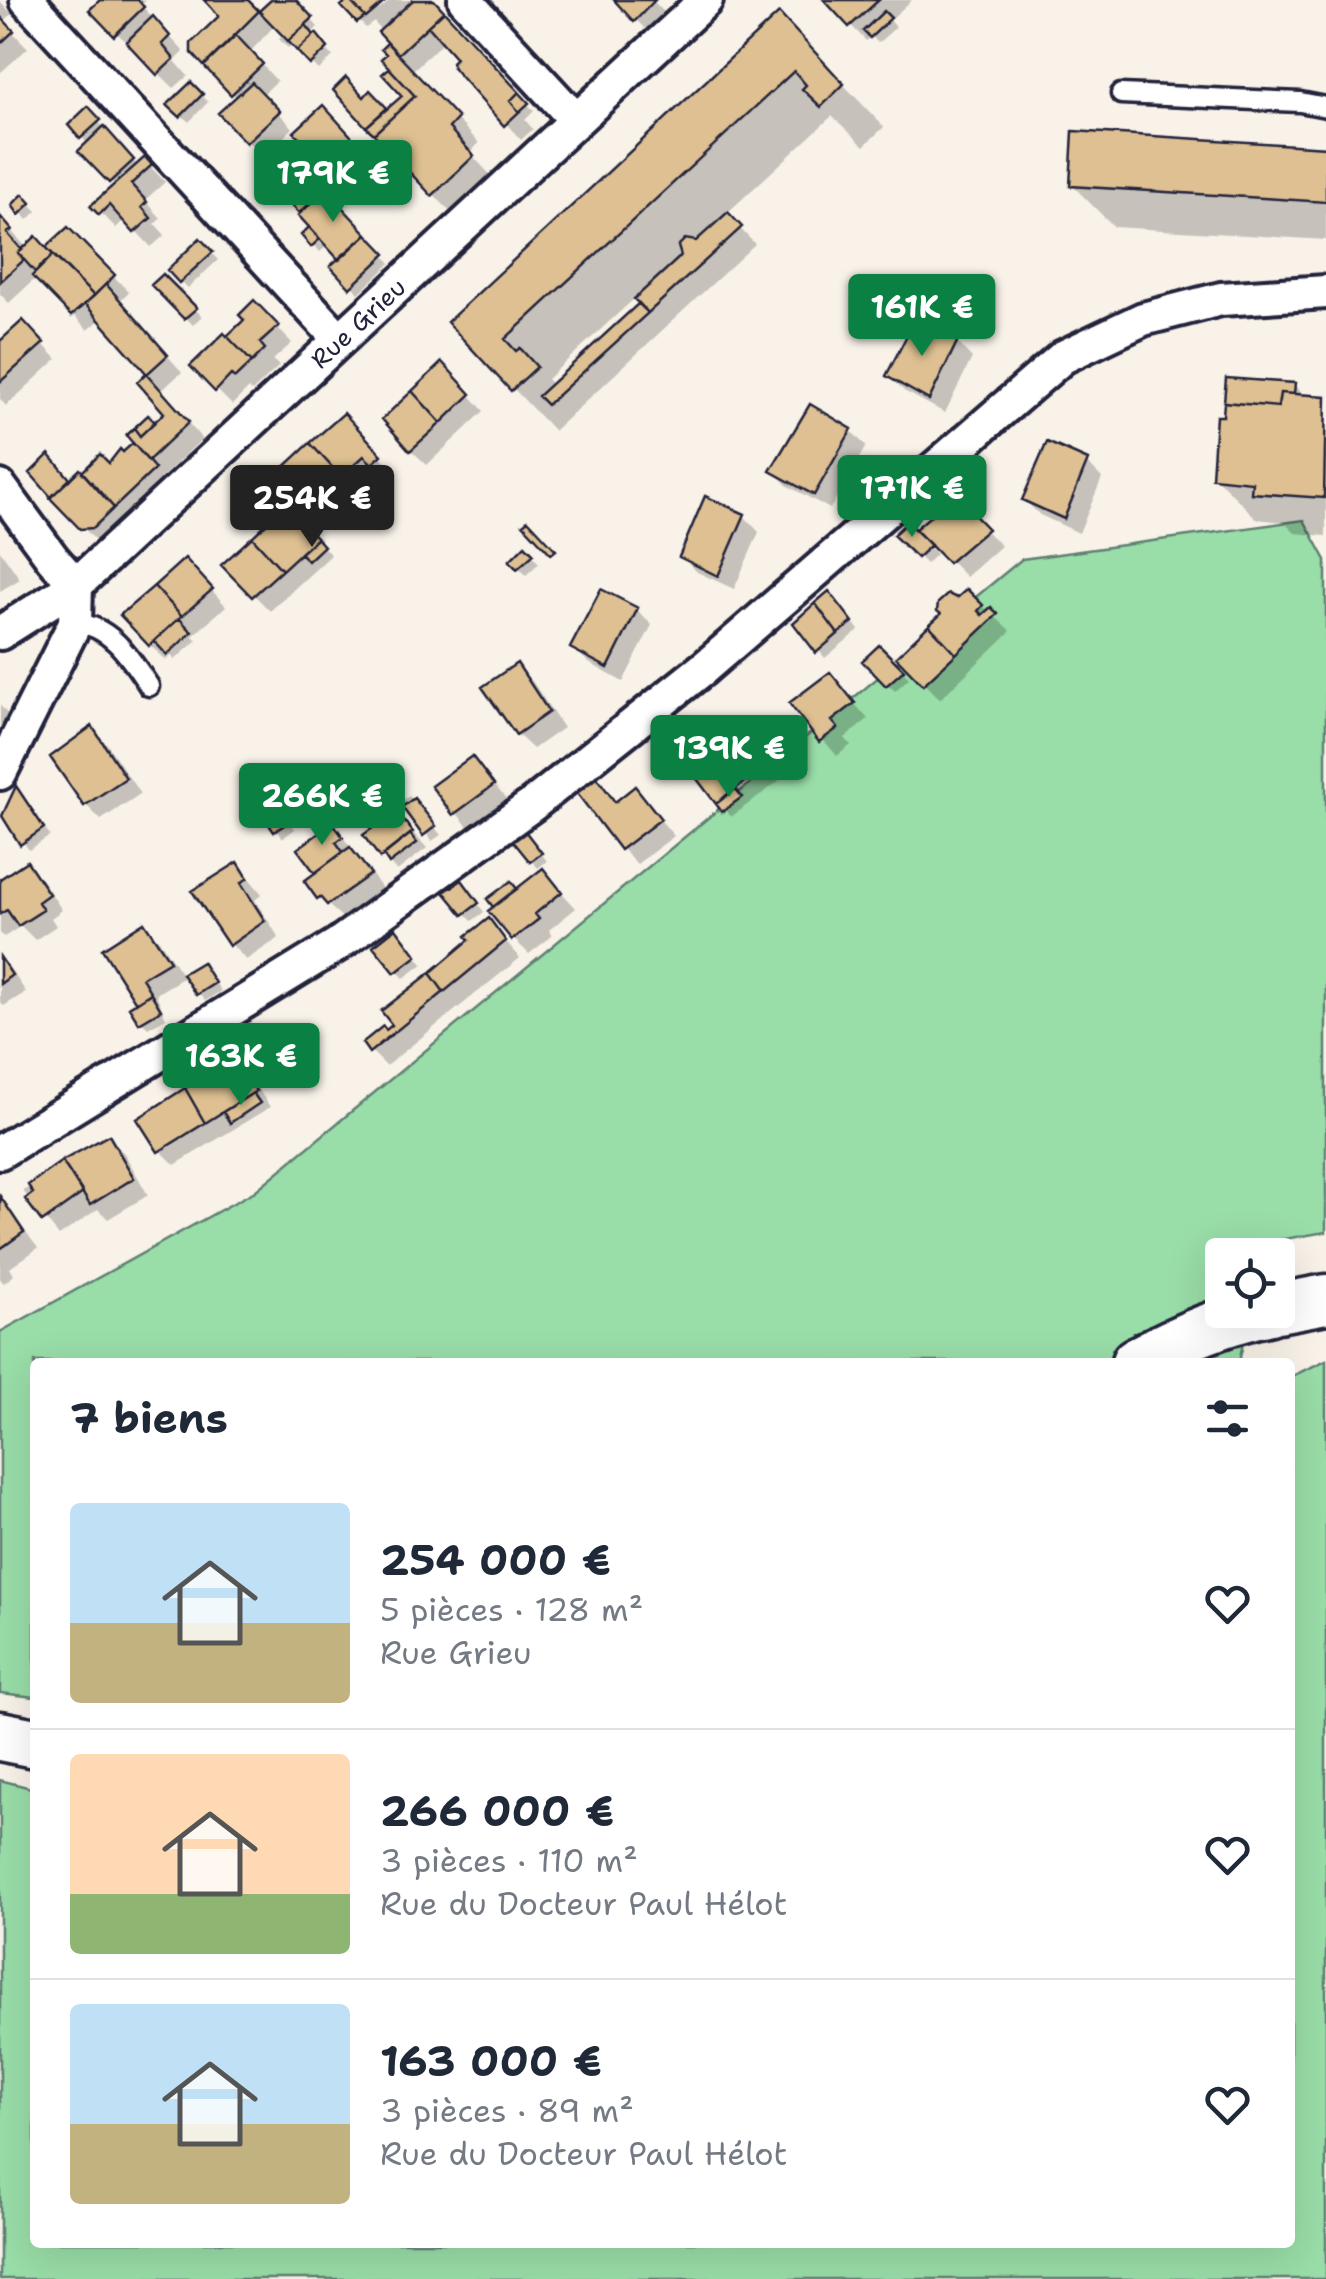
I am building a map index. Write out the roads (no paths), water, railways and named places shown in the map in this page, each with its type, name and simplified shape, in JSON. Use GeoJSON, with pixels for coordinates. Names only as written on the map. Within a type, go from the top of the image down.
{"type":"FeatureCollection","features":[{"type":"Feature","properties":{"kind":"street"},"geometry":{"type":"LineString","coordinates":[[28,0],[340,340]]}},
{"type":"Feature","properties":{"kind":"street"},"geometry":{"type":"LineString","coordinates":[[465,0],[576,120]]}},
{"type":"Feature","properties":{"kind":"street","name":"Rue Grieu"},"geometry":{"type":"LineString","coordinates":[[0,635],[76,585],[706,0]]}},
{"type":"Feature","properties":{"kind":"street"},"geometry":{"type":"LineString","coordinates":[[0,1152],[337,946],[532,805],[704,668],[1063,357],[1144,319],[1221,299],[1326,292]]}},
{"type":"Feature","properties":{"kind":"street"},"geometry":{"type":"LineString","coordinates":[[0,487],[52,559],[76,585],[76,624],[0,774]]}},
{"type":"Feature","properties":{"kind":"street"},"geometry":{"type":"LineString","coordinates":[[0,635],[56,663]]}},
{"type":"Feature","properties":{"kind":"street"},"geometry":{"type":"LineString","coordinates":[[1295,1305],[1326,1299]]}},
{"type":"Feature","properties":{"kind":"street"},"geometry":{"type":"LineString","coordinates":[[1144,1358],[1210,1328]]}},
{"type":"Feature","properties":{"kind":"street"},"geometry":{"type":"LineString","coordinates":[[0,1736],[30,1741]]}},
{"type":"Feature","properties":{"kind":"lane"},"geometry":{"type":"LineString","coordinates":[[1121,94],[1300,102],[1326,107]]}},
{"type":"Feature","properties":{"kind":"lane"},"geometry":{"type":"LineString","coordinates":[[76,624],[89,624],[122,646],[149,686]]}}]}
